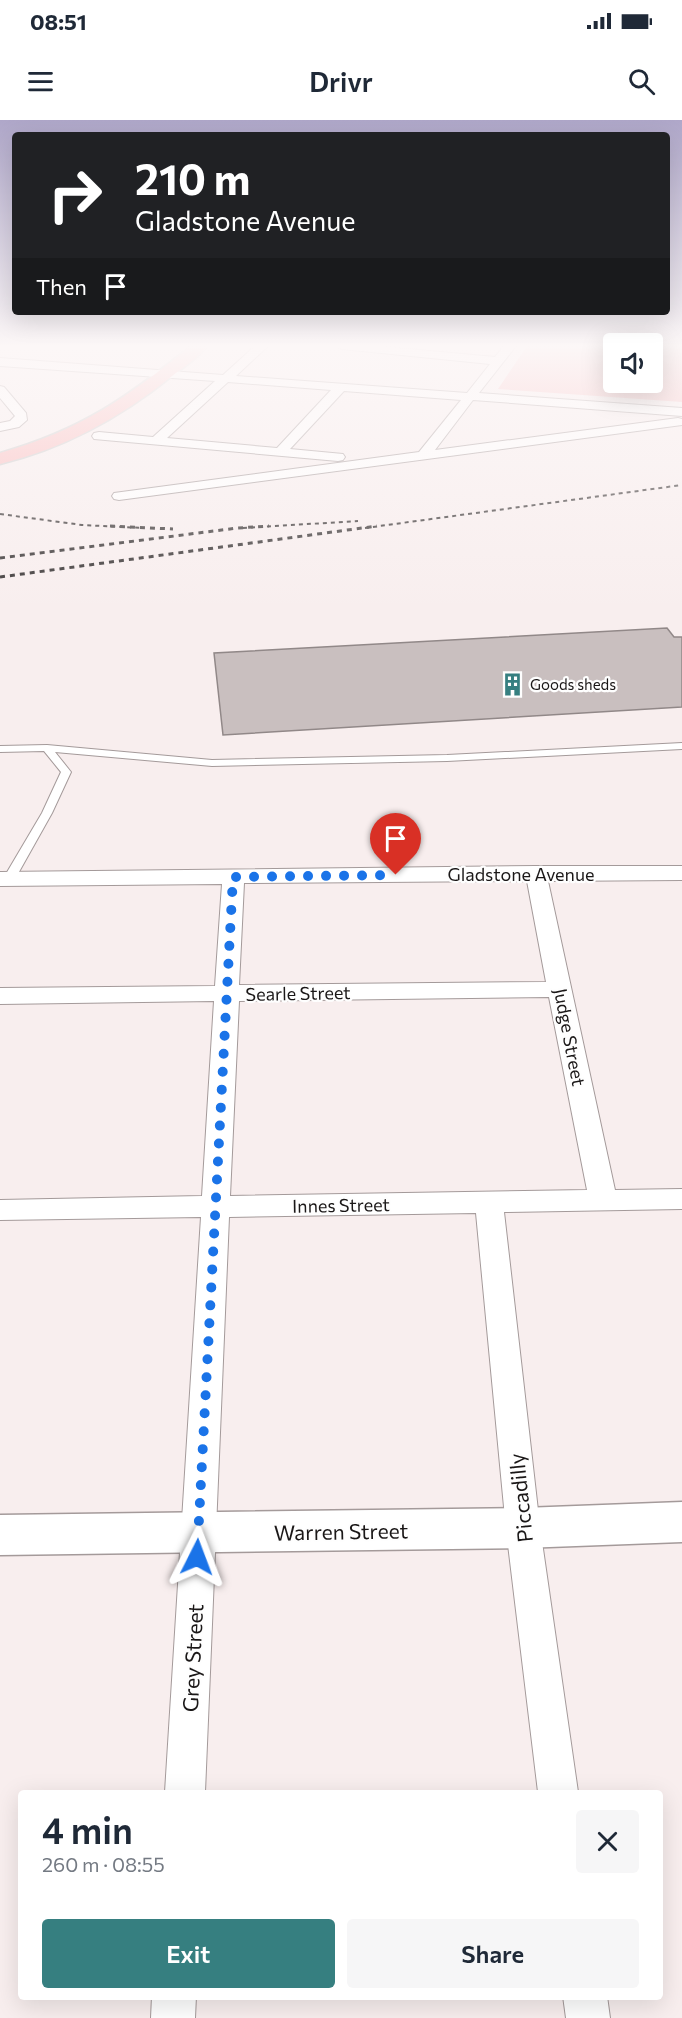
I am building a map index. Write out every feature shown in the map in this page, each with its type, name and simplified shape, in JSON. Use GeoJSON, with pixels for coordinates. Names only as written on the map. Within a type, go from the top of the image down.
{"type":"FeatureCollection","features":[{"type":"Feature","properties":{"kind":"highway"},"geometry":{"type":"LineString","coordinates":[[0,448],[40,435]]}},
{"type":"Feature","properties":{"kind":"highway"},"geometry":{"type":"LineString","coordinates":[[0,459],[37,448],[69,435]]}},
{"type":"Feature","properties":{"kind":"street"},"geometry":{"type":"LineString","coordinates":[[157,440],[163,435]]}},
{"type":"Feature","properties":{"kind":"street"},"geometry":{"type":"LineString","coordinates":[[281,451],[296,435]]}},
{"type":"Feature","properties":{"kind":"street"},"geometry":{"type":"LineString","coordinates":[[423,456],[440,435]]}},
{"type":"Feature","properties":{"kind":"street"},"geometry":{"type":"LineString","coordinates":[[119,496],[586,435]]}},
{"type":"Feature","properties":{"kind":"street"},"geometry":{"type":"LineString","coordinates":[[99,436],[378,461]]}},
{"type":"Feature","properties":{"kind":"street","name":"Judge Street"},"geometry":{"type":"LineString","coordinates":[[536,873],[603,1201]]}},
{"type":"Feature","properties":{"kind":"street","name":"Gladstone Avenue"},"geometry":{"type":"LineString","coordinates":[[5,879],[682,873]]}},
{"type":"Feature","properties":{"kind":"street","name":"Grey Street"},"geometry":{"type":"LineString","coordinates":[[185,1790],[233,877]]}},
{"type":"Feature","properties":{"kind":"street","name":"Searle Street"},"geometry":{"type":"LineString","coordinates":[[0,996],[561,989]]}},
{"type":"Feature","properties":{"kind":"street","name":"Innes Street"},"geometry":{"type":"LineString","coordinates":[[0,1210],[682,1199]]}},
{"type":"Feature","properties":{"kind":"street","name":"Piccadilly"},"geometry":{"type":"LineString","coordinates":[[489,1203],[523,1528],[558,1790]]}},
{"type":"Feature","properties":{"kind":"street","name":"Warren Street"},"geometry":{"type":"LineString","coordinates":[[0,1535],[523,1528],[682,1522]]}},
{"type":"Feature","properties":{"kind":"street"},"geometry":{"type":"LineString","coordinates":[[173,2018],[174,2000]]}},
{"type":"Feature","properties":{"kind":"street"},"geometry":{"type":"LineString","coordinates":[[586,2000],[588,2018]]}},
{"type":"Feature","properties":{"kind":"lane"},"geometry":{"type":"LineString","coordinates":[[0,749],[47,748],[212,763],[424,759],[682,746]]}},
{"type":"Feature","properties":{"kind":"lane"},"geometry":{"type":"LineString","coordinates":[[5,879],[47,813],[66,772],[47,748]]}},
{"type":"Feature","properties":{"kind":"building","name":"Goods sheds"},"geometry":{"type":"Polygon","coordinates":[[[667,628],[674,637],[682,637],[682,707],[223,735],[214,653],[667,628]]]}},
{"type":"Feature","properties":{"kind":"railway"},"geometry":{"type":"LineString","coordinates":[[365,528],[682,485]]}},
{"type":"Feature","properties":{"kind":"railway"},"geometry":{"type":"LineString","coordinates":[[0,514],[82,525],[144,528]]}},
{"type":"Feature","properties":{"kind":"railway"},"geometry":{"type":"LineString","coordinates":[[243,528],[358,521]]}},
{"type":"Feature","properties":{"kind":"railway"},"geometry":{"type":"LineString","coordinates":[[110,526],[173,529]]}},
{"type":"Feature","properties":{"kind":"railway"},"geometry":{"type":"LineString","coordinates":[[0,558],[269,526]]}},
{"type":"Feature","properties":{"kind":"railway"},"geometry":{"type":"LineString","coordinates":[[0,577],[377,526]]}},
{"type":"Feature","properties":{"kind":"place","name":"Goods sheds"},"geometry":{"type":"Point","coordinates":[512,684]}},
{"type":"Feature","properties":{"kind":"route"},"geometry":{"type":"LineString","coordinates":[[197,1557],[233,877],[396,875]]}}]}
